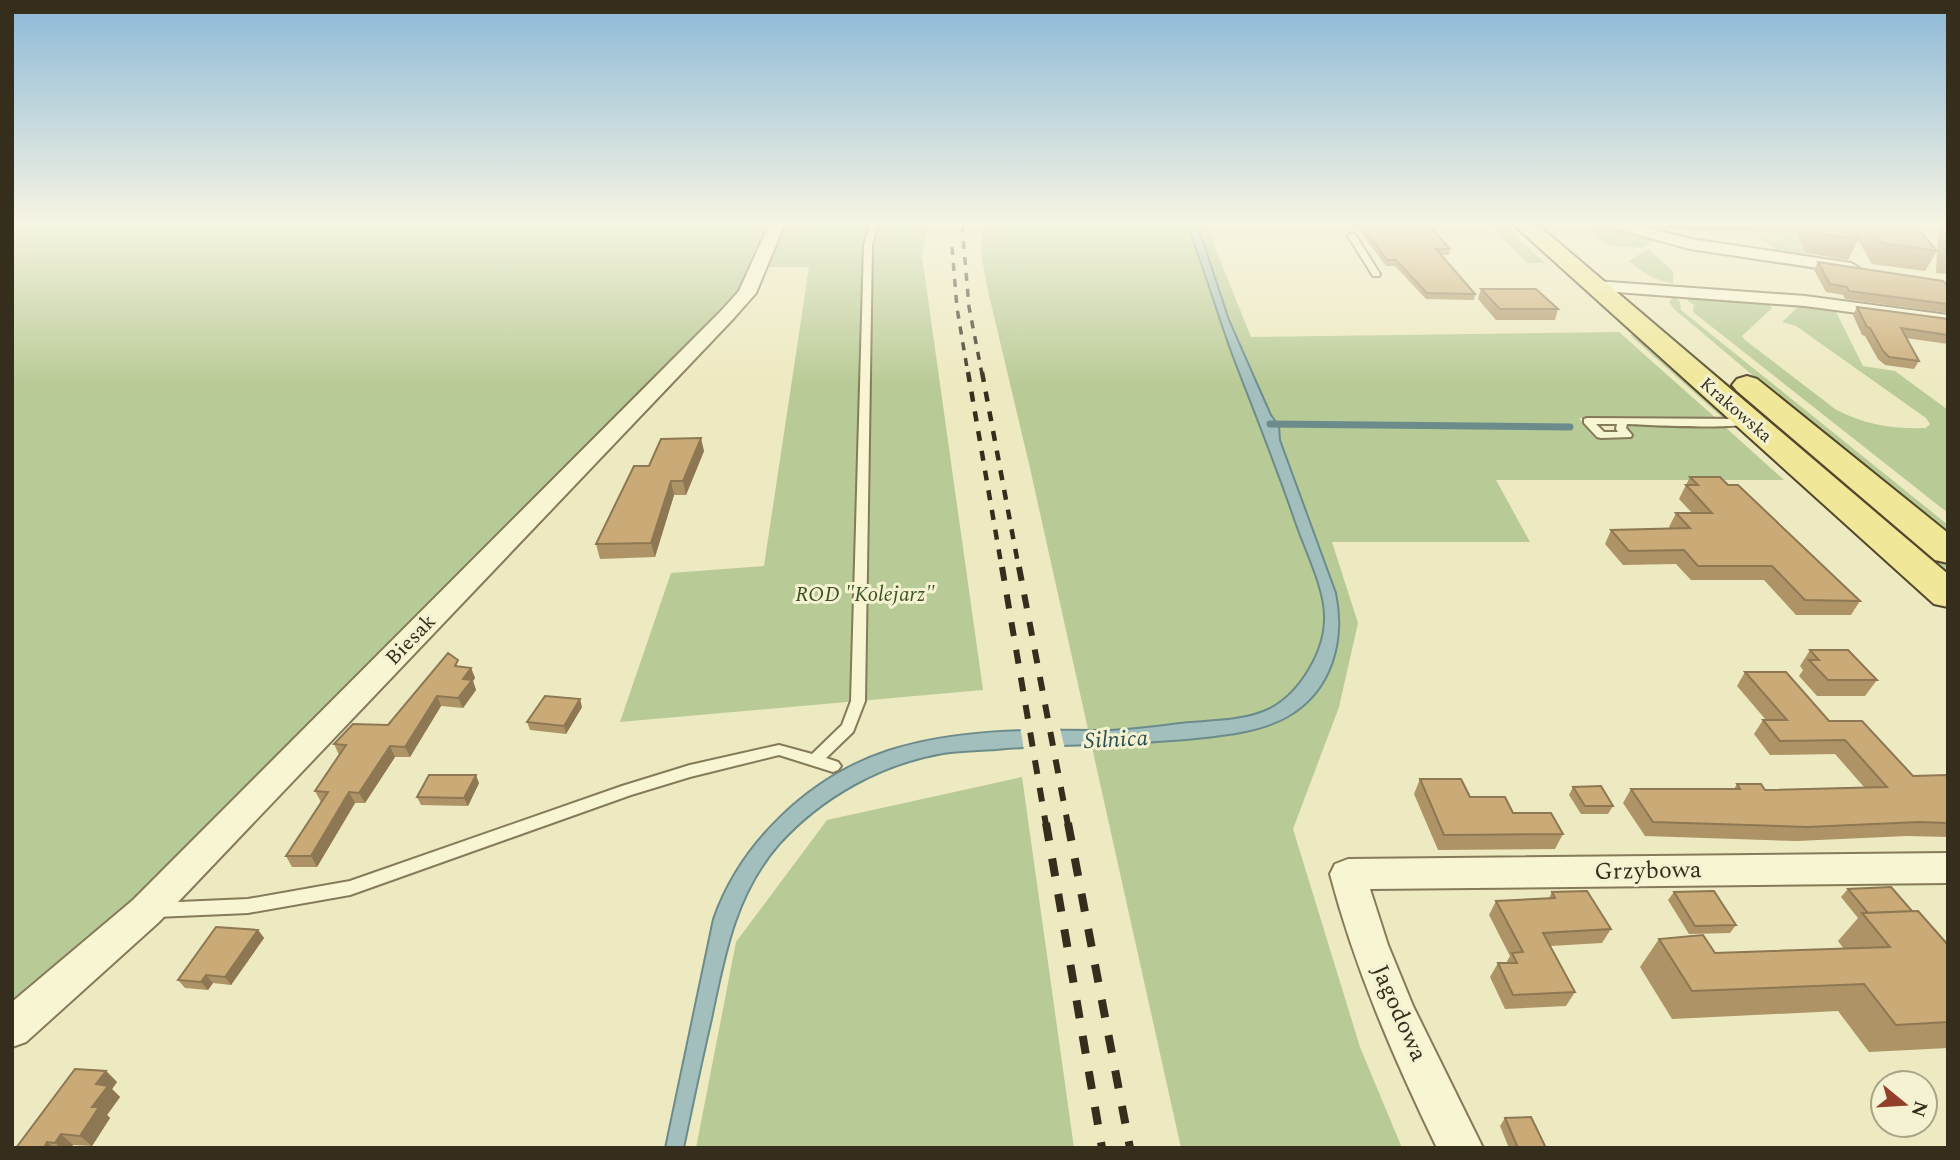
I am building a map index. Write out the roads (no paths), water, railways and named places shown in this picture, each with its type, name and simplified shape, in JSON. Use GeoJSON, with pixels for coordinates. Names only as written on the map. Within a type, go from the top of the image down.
{"type":"FeatureCollection","features":[{"type":"Feature","properties":{"kind":"main road","name":"Krakowska"},"geometry":{"type":"LineString","coordinates":[[1587,279],[1948,595]]}},
{"type":"Feature","properties":{"kind":"main road","name":"Krakowska"},"geometry":{"type":"LineString","coordinates":[[1620,279],[1948,552]]}},
{"type":"Feature","properties":{"kind":"street","name":"Biesak"},"geometry":{"type":"LineString","coordinates":[[12,1028],[146,911],[727,315],[747,293],[753,279]]}},
{"type":"Feature","properties":{"kind":"street"},"geometry":{"type":"LineString","coordinates":[[1595,286],[1795,300],[1948,320]]}},
{"type":"Feature","properties":{"kind":"street","name":"Grzybowa"},"geometry":{"type":"LineString","coordinates":[[1348,874],[1948,868]]}},
{"type":"Feature","properties":{"kind":"street","name":"Jagodowa"},"geometry":{"type":"LineString","coordinates":[[1348,874],[1359,918],[1382,977],[1461,1148]]}},
{"type":"Feature","properties":{"kind":"lane"},"geometry":{"type":"LineString","coordinates":[[815,760],[848,728],[858,701],[867,279]]}},
{"type":"Feature","properties":{"kind":"lane"},"geometry":{"type":"LineString","coordinates":[[1623,421],[1750,422]]}},
{"type":"Feature","properties":{"kind":"lane"},"geometry":{"type":"LineString","coordinates":[[146,911],[248,906],[350,888],[443,857],[538,819],[690,771],[779,750],[832,766]]}},
{"type":"Feature","properties":{"kind":"water","name":"Silnica"},"geometry":{"type":"Polygon","coordinates":[[[1206,279],[1216,279],[1229,320],[1271,415],[1279,426],[1280,440],[1336,593],[1339,611],[1337,646],[1326,679],[1316,693],[1288,717],[1244,733],[1171,741],[943,754],[897,766],[834,798],[780,844],[753,884],[734,927],[728,949],[684,1148],[665,1148],[713,919],[725,891],[759,839],[781,815],[805,795],[859,762],[888,750],[940,737],[994,731],[1124,729],[1230,719],[1270,708],[1301,681],[1315,656],[1323,629],[1321,593],[1206,279]]]}},
{"type":"Feature","properties":{"kind":"waterway"},"geometry":{"type":"LineString","coordinates":[[1270,424],[1570,427]]}},
{"type":"Feature","properties":{"kind":"railway"},"geometry":{"type":"LineString","coordinates":[[955,279],[968,374]]}},
{"type":"Feature","properties":{"kind":"railway"},"geometry":{"type":"LineString","coordinates":[[967,279],[969,307],[982,374]]}},
{"type":"Feature","properties":{"kind":"railway"},"geometry":{"type":"LineString","coordinates":[[968,372],[1002,569]]}},
{"type":"Feature","properties":{"kind":"railway"},"geometry":{"type":"LineString","coordinates":[[982,372],[1019,569]]}},
{"type":"Feature","properties":{"kind":"railway"},"geometry":{"type":"LineString","coordinates":[[1002,567],[1046,825]]}},
{"type":"Feature","properties":{"kind":"railway"},"geometry":{"type":"LineString","coordinates":[[1019,567],[1068,825]]}},
{"type":"Feature","properties":{"kind":"railway"},"geometry":{"type":"LineString","coordinates":[[1046,823],[1102,1148]]}},
{"type":"Feature","properties":{"kind":"railway"},"geometry":{"type":"LineString","coordinates":[[1068,823],[1130,1148]]}},
{"type":"Feature","properties":{"kind":"park label","name":"ROD \"Kolejarz\""},"geometry":{"type":"Point","coordinates":[865,595]}}]}
